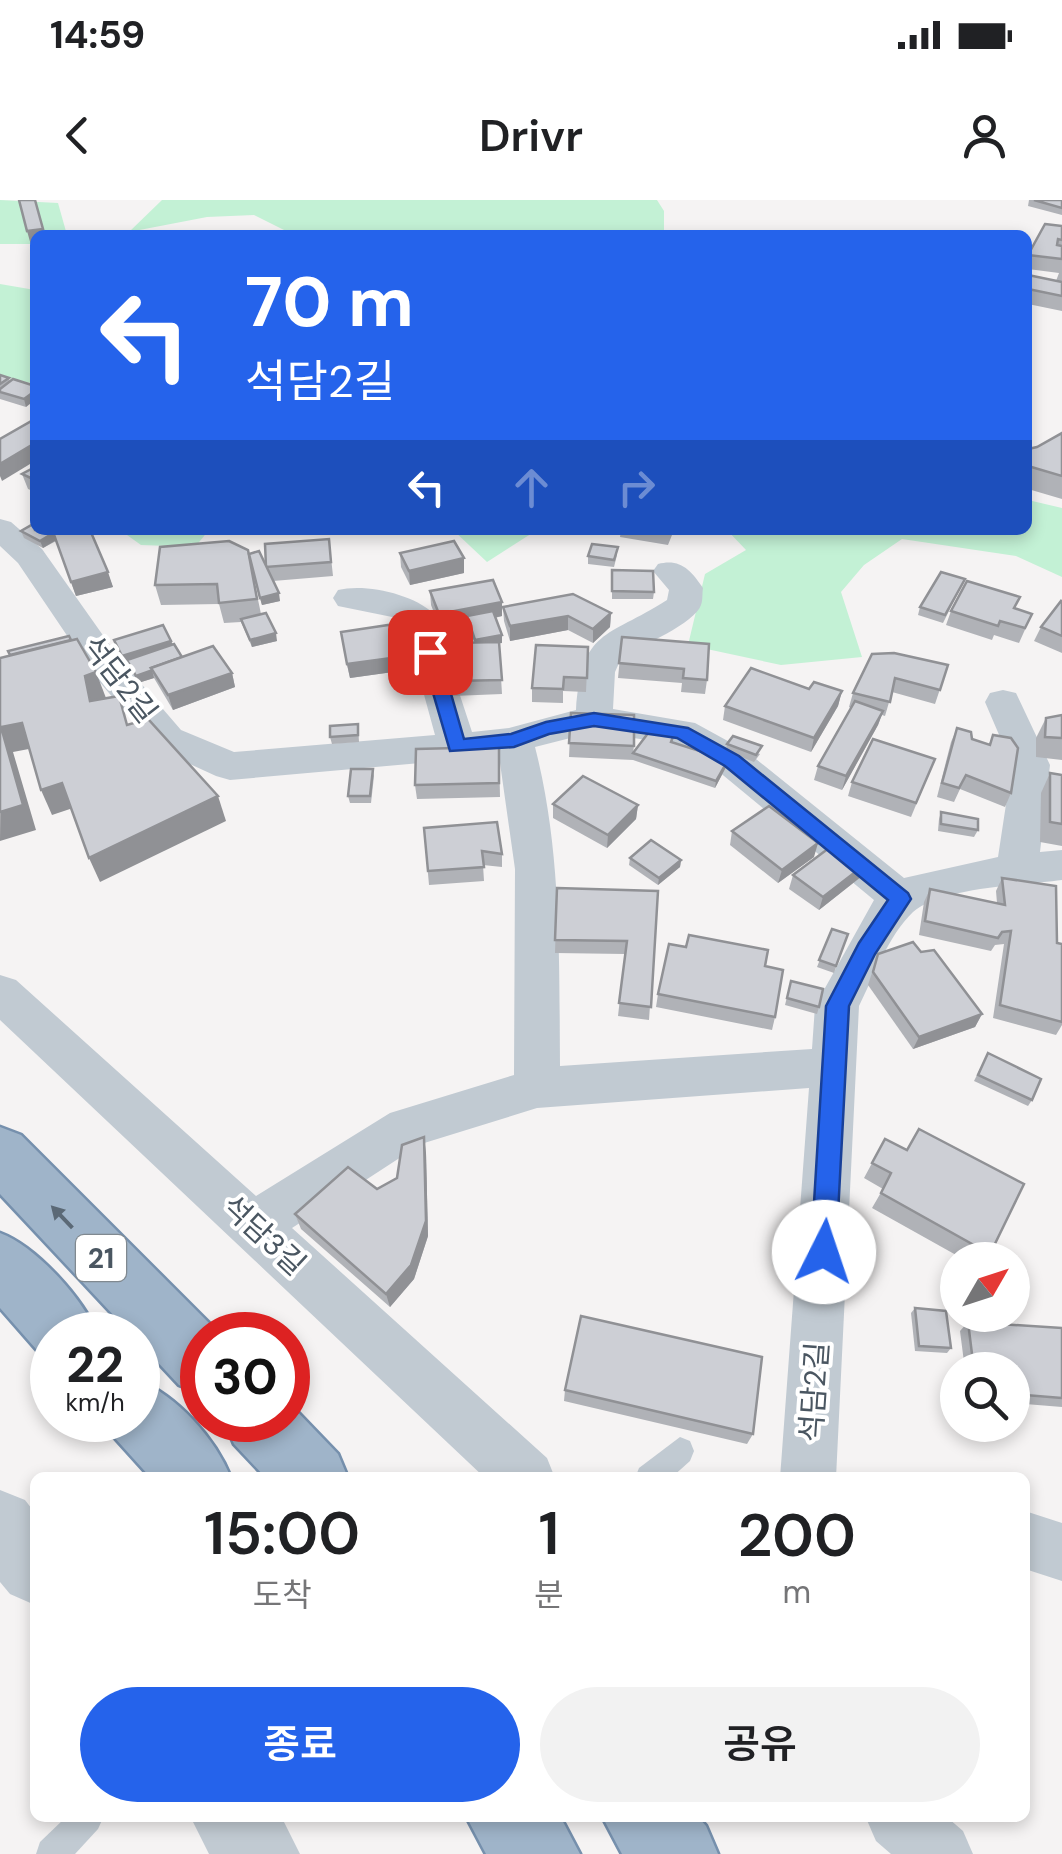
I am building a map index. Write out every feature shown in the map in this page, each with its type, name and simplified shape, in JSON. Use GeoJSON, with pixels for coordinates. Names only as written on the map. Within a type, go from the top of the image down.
{"type":"FeatureCollection","features":[{"type":"Feature","properties":{"kind":"highway","name":"21"},"geometry":{"type":"LineString","coordinates":[[0,1153],[180,1339]]}},
{"type":"Feature","properties":{"kind":"highway","name":"21"},"geometry":{"type":"LineString","coordinates":[[0,1262],[45,1312]]}},
{"type":"Feature","properties":{"kind":"highway"},"geometry":{"type":"LineString","coordinates":[[160,1438],[191,1472]]}},
{"type":"Feature","properties":{"kind":"highway"},"geometry":{"type":"LineString","coordinates":[[279,1442],[308,1472]]}},
{"type":"Feature","properties":{"kind":"highway"},"geometry":{"type":"LineString","coordinates":[[511,1822],[540,1854]]}},
{"type":"Feature","properties":{"kind":"highway"},"geometry":{"type":"LineString","coordinates":[[647,1822],[678,1854]]}},
{"type":"Feature","properties":{"kind":"street","name":"석담2길"},"geometry":{"type":"LineString","coordinates":[[0,529],[30,556],[106,666],[168,739],[230,766],[514,740],[546,728],[594,719],[682,732],[732,761],[900,899],[867,949],[838,1006],[814,1472]]}},
{"type":"Feature","properties":{"kind":"street"},"geometry":{"type":"LineString","coordinates":[[594,719],[597,672],[610,647],[639,634],[684,605],[686,588],[670,571]]}},
{"type":"Feature","properties":{"kind":"street"},"geometry":{"type":"LineString","coordinates":[[350,598],[408,609],[421,621],[457,746]]}},
{"type":"Feature","properties":{"kind":"street"},"geometry":{"type":"LineString","coordinates":[[900,899],[959,880],[1040,867],[1031,765],[1004,702]]}},
{"type":"Feature","properties":{"kind":"street"},"geometry":{"type":"LineString","coordinates":[[514,740],[526,783],[535,895],[537,1088]]}},
{"type":"Feature","properties":{"kind":"street","name":"석담3길"},"geometry":{"type":"LineString","coordinates":[[0,993],[520,1472]]}},
{"type":"Feature","properties":{"kind":"street"},"geometry":{"type":"LineString","coordinates":[[254,1226],[407,1128],[537,1088],[836,1067]]}},
{"type":"Feature","properties":{"kind":"street"},"geometry":{"type":"LineString","coordinates":[[0,1525],[30,1564]]}},
{"type":"Feature","properties":{"kind":"street"},"geometry":{"type":"LineString","coordinates":[[1030,1542],[1062,1552]]}},
{"type":"Feature","properties":{"kind":"street"},"geometry":{"type":"LineString","coordinates":[[234,1822],[260,1854]]}},
{"type":"Feature","properties":{"kind":"street"},"geometry":{"type":"LineString","coordinates":[[904,1822],[940,1854]]}},
{"type":"Feature","properties":{"kind":"lane"},"geometry":{"type":"LineString","coordinates":[[656,1472],[680,1451]]}},
{"type":"Feature","properties":{"kind":"lane"},"geometry":{"type":"LineString","coordinates":[[52,1854],[83,1822]]}},
{"type":"Feature","properties":{"kind":"green space"},"geometry":{"type":"Polygon","coordinates":[[[0,200],[58,203],[66,230],[30,230],[30,244],[0,244],[0,200]]]}},
{"type":"Feature","properties":{"kind":"green space"},"geometry":{"type":"Polygon","coordinates":[[[162,200],[657,200],[664,211],[664,230],[284,230],[254,215],[207,217],[131,230],[162,200]]]}},
{"type":"Feature","properties":{"kind":"green space"},"geometry":{"type":"Polygon","coordinates":[[[0,284],[30,289],[30,383],[0,376],[0,284]]]}},
{"type":"Feature","properties":{"kind":"green space"},"geometry":{"type":"Polygon","coordinates":[[[1032,501],[1062,508],[1062,577],[1016,556],[902,539],[864,565],[841,592],[862,657],[781,665],[688,645],[705,574],[746,550],[732,535],[1032,535],[1032,501]]]}},
{"type":"Feature","properties":{"kind":"green space"},"geometry":{"type":"Polygon","coordinates":[[[127,535],[205,535],[195,547],[141,545],[127,535]]]}},
{"type":"Feature","properties":{"kind":"green space"},"geometry":{"type":"Polygon","coordinates":[[[458,535],[529,535],[487,562],[458,535]]]}},
{"type":"Feature","properties":{"kind":"building"},"geometry":{"type":"Polygon","coordinates":[[[19,200],[35,200],[43,229],[27,231],[19,200]]]}},
{"type":"Feature","properties":{"kind":"building"},"geometry":{"type":"Polygon","coordinates":[[[1034,200],[1062,200],[1062,208],[1034,200]]]}},
{"type":"Feature","properties":{"kind":"building"},"geometry":{"type":"Polygon","coordinates":[[[1045,224],[1062,226],[1062,240],[1058,239],[1057,245],[1062,246],[1062,259],[1032,255],[1045,224]]]}},
{"type":"Feature","properties":{"kind":"building"},"geometry":{"type":"Polygon","coordinates":[[[1032,276],[1062,282],[1062,296],[1032,290],[1032,276]]]}},
{"type":"Feature","properties":{"kind":"building"},"geometry":{"type":"Polygon","coordinates":[[[13,379],[30,384],[30,395],[24,399],[0,389],[13,379]]]}},
{"type":"Feature","properties":{"kind":"building"},"geometry":{"type":"Polygon","coordinates":[[[30,422],[30,446],[0,464],[0,439],[30,422]]]}},
{"type":"Feature","properties":{"kind":"building"},"geometry":{"type":"Polygon","coordinates":[[[1062,433],[1062,476],[1032,467],[1032,448],[1062,433]]]}},
{"type":"Feature","properties":{"kind":"building"},"geometry":{"type":"Polygon","coordinates":[[[30,526],[30,535],[50,535],[40,541],[21,531],[30,526]]]}},
{"type":"Feature","properties":{"kind":"building"},"geometry":{"type":"Polygon","coordinates":[[[54,535],[92,535],[108,572],[71,582],[54,535]]]}},
{"type":"Feature","properties":{"kind":"building"},"geometry":{"type":"Polygon","coordinates":[[[329,539],[331,562],[266,567],[265,544],[329,539]]]}},
{"type":"Feature","properties":{"kind":"building"},"geometry":{"type":"Polygon","coordinates":[[[229,541],[248,550],[257,599],[219,603],[217,584],[155,585],[160,547],[229,541]]]}},
{"type":"Feature","properties":{"kind":"building"},"geometry":{"type":"Polygon","coordinates":[[[454,541],[464,558],[409,571],[400,553],[454,541]]]}},
{"type":"Feature","properties":{"kind":"building"},"geometry":{"type":"Polygon","coordinates":[[[592,544],[618,547],[614,560],[588,556],[592,544]]]}},
{"type":"Feature","properties":{"kind":"building"},"geometry":{"type":"Polygon","coordinates":[[[259,551],[279,593],[260,598],[249,554],[259,551]]]}},
{"type":"Feature","properties":{"kind":"building"},"geometry":{"type":"Polygon","coordinates":[[[612,570],[653,571],[654,592],[612,591],[612,570]]]}},
{"type":"Feature","properties":{"kind":"building"},"geometry":{"type":"Polygon","coordinates":[[[941,572],[965,579],[945,615],[920,607],[941,572]]]}},
{"type":"Feature","properties":{"kind":"building"},"geometry":{"type":"Polygon","coordinates":[[[493,580],[502,602],[439,614],[430,591],[493,580]]]}},
{"type":"Feature","properties":{"kind":"building"},"geometry":{"type":"Polygon","coordinates":[[[967,581],[1020,597],[1014,608],[1032,614],[1025,628],[1000,621],[998,626],[951,611],[967,581]]]}},
{"type":"Feature","properties":{"kind":"building"},"geometry":{"type":"Polygon","coordinates":[[[573,594],[611,613],[593,629],[568,616],[510,626],[503,607],[573,594]]]}},
{"type":"Feature","properties":{"kind":"building"},"geometry":{"type":"Polygon","coordinates":[[[1062,602],[1062,636],[1041,627],[1062,602]]]}},
{"type":"Feature","properties":{"kind":"building"},"geometry":{"type":"Polygon","coordinates":[[[493,611],[502,635],[475,640],[467,616],[493,611]]]}},
{"type":"Feature","properties":{"kind":"building"},"geometry":{"type":"Polygon","coordinates":[[[266,613],[276,633],[250,640],[241,619],[266,613]]]}},
{"type":"Feature","properties":{"kind":"building"},"geometry":{"type":"Polygon","coordinates":[[[395,624],[399,639],[417,636],[425,667],[407,670],[398,657],[347,664],[341,632],[395,624]]]}},
{"type":"Feature","properties":{"kind":"building"},"geometry":{"type":"Polygon","coordinates":[[[163,625],[171,641],[122,656],[114,640],[163,625]]]}},
{"type":"Feature","properties":{"kind":"building"},"geometry":{"type":"Polygon","coordinates":[[[69,636],[71,640],[10,655],[8,651],[69,636]]]}},
{"type":"Feature","properties":{"kind":"building"},"geometry":{"type":"Polygon","coordinates":[[[622,637],[709,644],[707,680],[683,678],[684,669],[619,663],[622,637]]]}},
{"type":"Feature","properties":{"kind":"building"},"geometry":{"type":"Polygon","coordinates":[[[77,639],[96,672],[85,676],[90,701],[119,696],[127,725],[148,719],[218,796],[89,858],[62,783],[41,790],[22,723],[1,727],[23,805],[0,812],[0,658],[77,639]]]}},
{"type":"Feature","properties":{"kind":"building"},"geometry":{"type":"Polygon","coordinates":[[[499,642],[502,680],[452,681],[451,643],[499,642]]]}},
{"type":"Feature","properties":{"kind":"building"},"geometry":{"type":"Polygon","coordinates":[[[174,644],[182,657],[136,676],[127,660],[174,644]]]}},
{"type":"Feature","properties":{"kind":"building"},"geometry":{"type":"Polygon","coordinates":[[[536,645],[588,647],[587,678],[564,677],[563,689],[532,688],[536,645]]]}},
{"type":"Feature","properties":{"kind":"building"},"geometry":{"type":"Polygon","coordinates":[[[213,646],[232,673],[168,695],[151,668],[213,646]]]}},
{"type":"Feature","properties":{"kind":"building"},"geometry":{"type":"Polygon","coordinates":[[[894,653],[948,665],[940,690],[895,678],[890,702],[853,693],[872,654],[894,653]]]}},
{"type":"Feature","properties":{"kind":"building"},"geometry":{"type":"Polygon","coordinates":[[[751,668],[809,689],[814,682],[842,691],[814,738],[725,706],[751,668]]]}},
{"type":"Feature","properties":{"kind":"building"},"geometry":{"type":"Polygon","coordinates":[[[855,701],[883,711],[846,776],[818,766],[855,701]]]}},
{"type":"Feature","properties":{"kind":"building"},"geometry":{"type":"Polygon","coordinates":[[[571,713],[634,715],[634,746],[569,743],[571,713]]]}},
{"type":"Feature","properties":{"kind":"building"},"geometry":{"type":"Polygon","coordinates":[[[1062,715],[1062,738],[1045,737],[1046,718],[1062,715]]]}},
{"type":"Feature","properties":{"kind":"building"},"geometry":{"type":"Polygon","coordinates":[[[358,724],[358,735],[330,737],[330,726],[358,724]]]}},
{"type":"Feature","properties":{"kind":"building"},"geometry":{"type":"Polygon","coordinates":[[[652,728],[674,734],[671,742],[728,760],[716,781],[633,753],[652,728]]]}},
{"type":"Feature","properties":{"kind":"building"},"geometry":{"type":"Polygon","coordinates":[[[957,728],[990,745],[993,735],[1011,738],[1018,748],[1011,793],[966,775],[959,788],[942,783],[957,728]]]}},
{"type":"Feature","properties":{"kind":"building"},"geometry":{"type":"Polygon","coordinates":[[[733,736],[762,746],[756,755],[727,744],[733,736]]]}},
{"type":"Feature","properties":{"kind":"building"},"geometry":{"type":"Polygon","coordinates":[[[873,739],[935,759],[916,803],[852,782],[873,739]]]}},
{"type":"Feature","properties":{"kind":"building"},"geometry":{"type":"Polygon","coordinates":[[[499,747],[499,783],[415,785],[416,749],[499,747]]]}},
{"type":"Feature","properties":{"kind":"building"},"geometry":{"type":"Polygon","coordinates":[[[351,769],[373,769],[370,796],[348,796],[351,769]]]}},
{"type":"Feature","properties":{"kind":"building"},"geometry":{"type":"Polygon","coordinates":[[[1050,773],[1062,775],[1062,824],[1050,822],[1050,773]]]}},
{"type":"Feature","properties":{"kind":"building"},"geometry":{"type":"Polygon","coordinates":[[[583,776],[638,805],[608,835],[553,804],[583,776]]]}},
{"type":"Feature","properties":{"kind":"building"},"geometry":{"type":"Polygon","coordinates":[[[769,806],[818,843],[782,870],[732,831],[769,806]]]}},
{"type":"Feature","properties":{"kind":"building"},"geometry":{"type":"Polygon","coordinates":[[[941,812],[978,819],[978,830],[941,824],[941,812]]]}},
{"type":"Feature","properties":{"kind":"building"},"geometry":{"type":"Polygon","coordinates":[[[497,822],[502,854],[482,851],[484,867],[428,871],[424,828],[497,822]]]}},
{"type":"Feature","properties":{"kind":"building"},"geometry":{"type":"Polygon","coordinates":[[[651,840],[681,860],[659,878],[630,858],[651,840]]]}},
{"type":"Feature","properties":{"kind":"building"},"geometry":{"type":"Polygon","coordinates":[[[837,842],[867,863],[823,897],[793,875],[837,842]]]}},
{"type":"Feature","properties":{"kind":"building"},"geometry":{"type":"Polygon","coordinates":[[[1002,878],[1056,886],[1057,943],[1062,944],[1062,1022],[1000,1005],[1011,931],[1002,932],[998,938],[925,921],[930,889],[1005,905],[1002,878]]]}},
{"type":"Feature","properties":{"kind":"building"},"geometry":{"type":"Polygon","coordinates":[[[557,888],[658,891],[651,1007],[619,1003],[627,941],[555,940],[557,888]]]}},
{"type":"Feature","properties":{"kind":"building"},"geometry":{"type":"Polygon","coordinates":[[[832,929],[848,934],[836,966],[819,960],[832,929]]]}},
{"type":"Feature","properties":{"kind":"building"},"geometry":{"type":"Polygon","coordinates":[[[689,935],[768,950],[765,966],[783,970],[775,1017],[658,994],[669,944],[686,947],[689,935]]]}},
{"type":"Feature","properties":{"kind":"building"},"geometry":{"type":"Polygon","coordinates":[[[913,942],[921,952],[934,950],[982,1014],[919,1037],[873,972],[878,954],[913,942]]]}},
{"type":"Feature","properties":{"kind":"building"},"geometry":{"type":"Polygon","coordinates":[[[791,981],[823,989],[819,1007],[787,998],[791,981]]]}},
{"type":"Feature","properties":{"kind":"building"},"geometry":{"type":"Polygon","coordinates":[[[988,1053],[1041,1079],[1032,1100],[978,1075],[988,1053]]]}},
{"type":"Feature","properties":{"kind":"building"},"geometry":{"type":"Polygon","coordinates":[[[919,1129],[1024,1184],[996,1242],[969,1242],[881,1193],[891,1173],[872,1163],[885,1139],[907,1150],[919,1129]]]}},
{"type":"Feature","properties":{"kind":"building"},"geometry":{"type":"Polygon","coordinates":[[[424,1137],[426,1221],[411,1265],[386,1294],[295,1214],[348,1167],[377,1189],[397,1178],[402,1145],[424,1137]]]}},
{"type":"Feature","properties":{"kind":"building"},"geometry":{"type":"Polygon","coordinates":[[[915,1308],[940,1310],[940,1332],[949,1332],[951,1348],[919,1346],[915,1308]]]}},
{"type":"Feature","properties":{"kind":"building"},"geometry":{"type":"Polygon","coordinates":[[[581,1316],[762,1357],[753,1434],[565,1390],[581,1316]]]}},
{"type":"Feature","properties":{"kind":"building"},"geometry":{"type":"Polygon","coordinates":[[[1030,1326],[1062,1328],[1062,1398],[1030,1395],[1030,1352],[972,1352],[969,1332],[1030,1332],[1030,1326]]]}},
{"type":"Feature","properties":{"kind":"route"},"geometry":{"type":"LineString","coordinates":[[430,652],[457,746],[514,740],[546,728],[594,719],[682,732],[732,761],[900,899],[867,949],[838,1006],[824,1252]]}}]}
